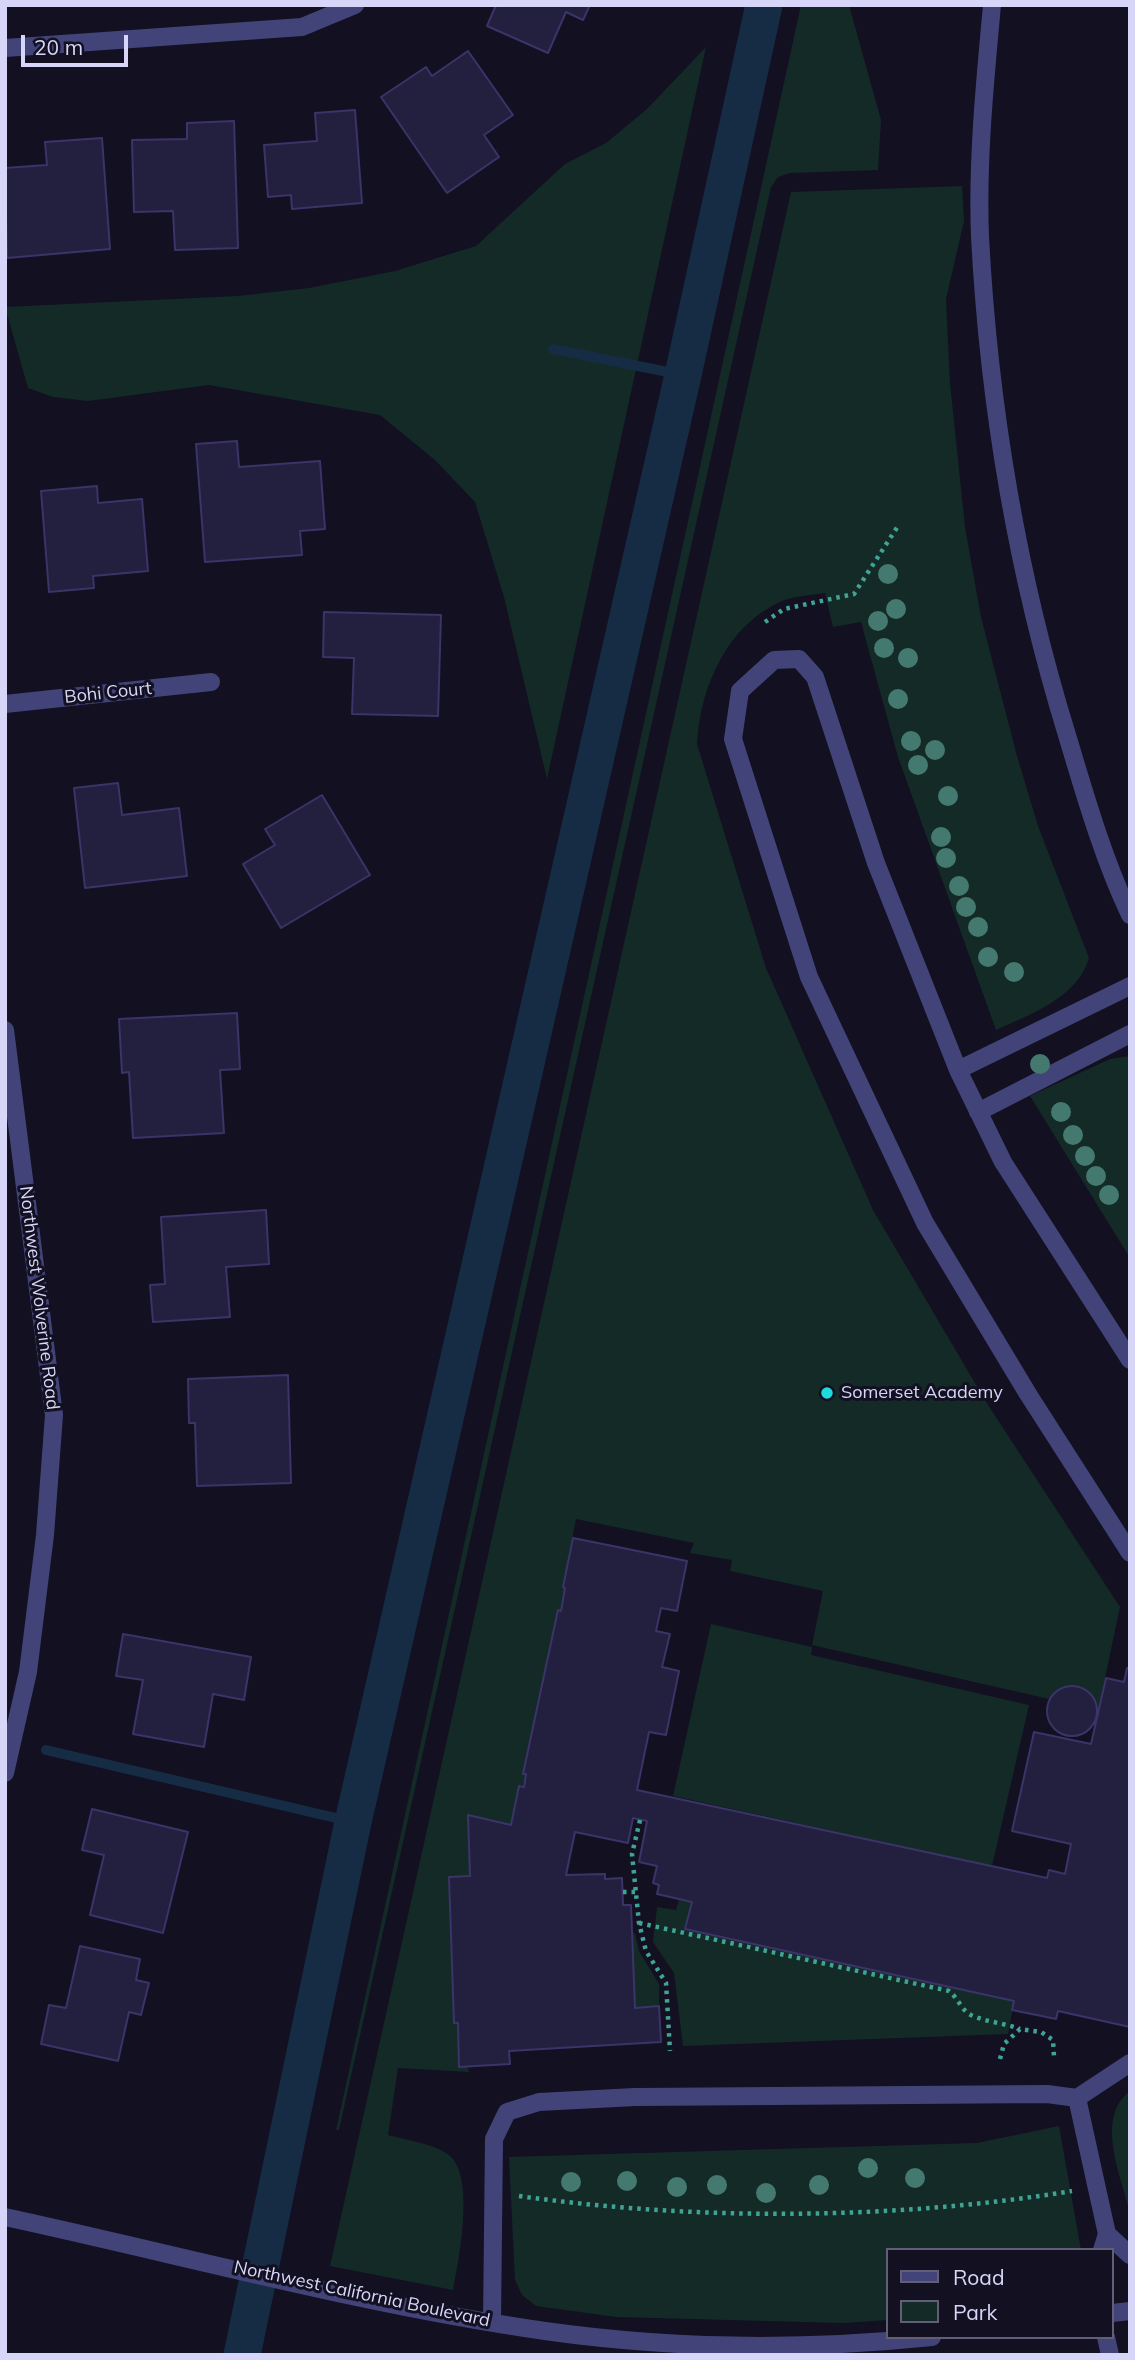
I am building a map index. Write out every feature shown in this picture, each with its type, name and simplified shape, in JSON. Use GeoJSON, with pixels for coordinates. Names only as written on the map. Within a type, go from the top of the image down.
{"type":"FeatureCollection","features":[{"type":"Feature","properties":{"kind":"street"},"geometry":{"type":"LineString","coordinates":[[5,48],[302,27],[355,5]]}},
{"type":"Feature","properties":{"kind":"street"},"geometry":{"type":"LineString","coordinates":[[992,5],[984,88],[980,235],[992,386],[1014,528],[1044,662],[1089,807],[1130,915]]}},
{"type":"Feature","properties":{"kind":"street"},"geometry":{"type":"LineString","coordinates":[[1130,1360],[1003,1162],[958,1070],[876,863],[816,677],[799,659],[774,660],[740,691],[733,739],[809,977],[925,1223],[1028,1394],[1130,1553]]}},
{"type":"Feature","properties":{"kind":"street","name":"Bohi Court"},"geometry":{"type":"LineString","coordinates":[[5,704],[211,682]]}},
{"type":"Feature","properties":{"kind":"street"},"geometry":{"type":"LineString","coordinates":[[958,1070],[1130,986]]}},
{"type":"Feature","properties":{"kind":"street","name":"Northwest Wolverine Road"},"geometry":{"type":"LineString","coordinates":[[5,1030],[54,1415],[45,1535],[28,1672],[5,1773]]}},
{"type":"Feature","properties":{"kind":"street"},"geometry":{"type":"LineString","coordinates":[[978,1112],[1130,1034]]}},
{"type":"Feature","properties":{"kind":"street"},"geometry":{"type":"LineString","coordinates":[[492,2321],[494,2139],[507,2112],[539,2102],[635,2097],[1047,2094],[1077,2098],[1130,2063]]}},
{"type":"Feature","properties":{"kind":"street"},"geometry":{"type":"LineString","coordinates":[[1077,2098],[1098,2186],[1105,2242],[1130,2255]]}},
{"type":"Feature","properties":{"kind":"street","name":"Northwest California Boulevard"},"geometry":{"type":"LineString","coordinates":[[5,2217],[368,2299],[545,2331],[660,2342],[778,2345],[894,2339]]}},
{"type":"Feature","properties":{"kind":"path"},"geometry":{"type":"LineString","coordinates":[[765,622],[784,609],[854,594],[898,526]]}},
{"type":"Feature","properties":{"kind":"path"},"geometry":{"type":"LineString","coordinates":[[640,1819],[632,1854],[639,1923],[646,1951],[666,1983],[670,2051]]}},
{"type":"Feature","properties":{"kind":"path"},"geometry":{"type":"LineString","coordinates":[[623,1892],[636,1892]]}},
{"type":"Feature","properties":{"kind":"path"},"geometry":{"type":"LineString","coordinates":[[639,1923],[949,1991],[960,1998],[972,2015],[1001,2021],[1020,2029],[1041,2032],[1053,2040],[1054,2057]]}},
{"type":"Feature","properties":{"kind":"path"},"geometry":{"type":"LineString","coordinates":[[1000,2059],[1004,2043],[1020,2029]]}},
{"type":"Feature","properties":{"kind":"path"},"geometry":{"type":"LineString","coordinates":[[495,2193],[696,2213],[764,2213],[916,2207],[1027,2197],[1098,2186]]}},
{"type":"Feature","properties":{"kind":"green space"},"geometry":{"type":"Polygon","coordinates":[[[801,5],[849,5],[881,120],[878,170],[790,173],[778,177],[771,187],[339,2130],[336,2130],[801,5]]]}},
{"type":"Feature","properties":{"kind":"green space"},"geometry":{"type":"Polygon","coordinates":[[[706,47],[547,779],[504,597],[475,502],[435,460],[380,415],[209,385],[88,401],[53,397],[28,388],[5,307],[238,296],[309,288],[395,271],[476,246],[565,164],[606,143],[647,109],[706,47]]]}},
{"type":"Feature","properties":{"kind":"green space"},"geometry":{"type":"Polygon","coordinates":[[[962,186],[964,221],[946,299],[950,383],[965,527],[981,617],[1017,756],[1038,826],[1089,958],[1083,972],[1064,994],[1051,1003],[996,1030],[898,757],[861,622],[833,627],[825,593],[782,601],[746,625],[720,660],[711,680],[699,722],[697,744],[766,968],[873,1210],[988,1405],[1120,1607],[1097,1716],[1092,1695],[1077,1686],[1060,1689],[1049,1699],[812,1645],[823,1591],[730,1571],[732,1560],[690,1553],[694,1543],[576,1519],[561,1611],[558,1611],[523,1773],[526,1774],[511,1825],[468,1815],[470,1876],[449,1877],[454,2023],[458,2023],[459,2066],[467,2066],[469,2072],[398,2068],[388,2135],[429,2145],[444,2152],[458,2167],[462,2182],[463,2220],[453,2290],[330,2266],[791,192],[962,186]]]}},
{"type":"Feature","properties":{"kind":"green space"},"geometry":{"type":"Polygon","coordinates":[[[1130,1056],[1130,1258],[1030,1096],[1110,1059],[1130,1056]]]}},
{"type":"Feature","properties":{"kind":"green space"},"geometry":{"type":"Polygon","coordinates":[[[711,1624],[812,1647],[811,1655],[1029,1705],[992,1866],[673,1796],[711,1624]]]}},
{"type":"Feature","properties":{"kind":"green space"},"geometry":{"type":"Polygon","coordinates":[[[679,1899],[692,1902],[686,1929],[1014,2001],[1008,2034],[683,2046],[674,1973],[653,1942],[657,1907],[676,1910],[679,1899]]]}},
{"type":"Feature","properties":{"kind":"green space"},"geometry":{"type":"Polygon","coordinates":[[[635,1933],[639,1951],[659,1984],[659,2006],[635,2008],[632,1934],[635,1933]]]}},
{"type":"Feature","properties":{"kind":"green space"},"geometry":{"type":"Polygon","coordinates":[[[1130,2091],[1130,2213],[1117,2166],[1112,2132],[1119,2103],[1130,2091]]]}},
{"type":"Feature","properties":{"kind":"green space"},"geometry":{"type":"Polygon","coordinates":[[[1059,2126],[1081,2248],[886,2248],[886,2320],[843,2323],[616,2317],[536,2306],[522,2295],[515,2280],[509,2157],[977,2143],[1059,2126]]]}},
{"type":"Feature","properties":{"kind":"building"},"geometry":{"type":"Polygon","coordinates":[[[496,5],[590,5],[583,20],[566,12],[548,53],[487,26],[496,5]]]}},
{"type":"Feature","properties":{"kind":"building"},"geometry":{"type":"Polygon","coordinates":[[[468,51],[513,115],[484,135],[499,157],[447,193],[381,97],[426,67],[432,76],[468,51]]]}},
{"type":"Feature","properties":{"kind":"building"},"geometry":{"type":"Polygon","coordinates":[[[355,110],[362,203],[292,209],[291,195],[268,197],[264,145],[317,141],[315,113],[355,110]]]}},
{"type":"Feature","properties":{"kind":"building"},"geometry":{"type":"Polygon","coordinates":[[[234,121],[238,248],[175,250],[173,211],[134,212],[132,140],[187,139],[187,123],[234,121]]]}},
{"type":"Feature","properties":{"kind":"building"},"geometry":{"type":"Polygon","coordinates":[[[102,138],[110,249],[7,258],[5,168],[47,165],[45,142],[102,138]]]}},
{"type":"Feature","properties":{"kind":"building"},"geometry":{"type":"Polygon","coordinates":[[[237,441],[239,467],[320,461],[325,529],[300,531],[302,555],[205,562],[196,444],[237,441]]]}},
{"type":"Feature","properties":{"kind":"building"},"geometry":{"type":"Polygon","coordinates":[[[97,486],[98,503],[142,499],[148,571],[93,576],[94,588],[49,592],[41,491],[97,486]]]}},
{"type":"Feature","properties":{"kind":"building"},"geometry":{"type":"Polygon","coordinates":[[[324,612],[441,615],[438,716],[352,714],[354,658],[323,657],[324,612]]]}},
{"type":"Feature","properties":{"kind":"building"},"geometry":{"type":"Polygon","coordinates":[[[118,783],[122,815],[179,808],[187,876],[85,888],[74,788],[118,783]]]}},
{"type":"Feature","properties":{"kind":"building"},"geometry":{"type":"Polygon","coordinates":[[[322,795],[370,875],[281,928],[243,864],[275,845],[265,829],[322,795]]]}},
{"type":"Feature","properties":{"kind":"building"},"geometry":{"type":"Polygon","coordinates":[[[237,1013],[240,1069],[220,1070],[224,1133],[133,1138],[129,1072],[122,1073],[119,1019],[237,1013]]]}},
{"type":"Feature","properties":{"kind":"building"},"geometry":{"type":"Polygon","coordinates":[[[266,1210],[269,1264],[226,1267],[230,1317],[153,1322],[150,1285],[165,1284],[161,1217],[266,1210]]]}},
{"type":"Feature","properties":{"kind":"building"},"geometry":{"type":"Polygon","coordinates":[[[288,1375],[291,1483],[197,1486],[195,1423],[189,1423],[188,1379],[288,1375]]]}},
{"type":"Feature","properties":{"kind":"building"},"geometry":{"type":"Polygon","coordinates":[[[573,1538],[687,1561],[677,1611],[661,1608],[656,1631],[670,1634],[662,1667],[679,1671],[666,1735],[649,1732],[637,1790],[1047,1878],[1049,1870],[1065,1874],[1071,1844],[1012,1831],[1034,1732],[1091,1744],[1106,1678],[1124,1682],[1127,1668],[1130,1668],[1130,2027],[1058,2011],[1056,2019],[1012,2010],[1014,2001],[685,1929],[692,1902],[657,1894],[659,1885],[653,1883],[657,1866],[639,1862],[647,1821],[633,1818],[628,1843],[575,1832],[566,1875],[605,1874],[605,1879],[622,1878],[623,1905],[631,1905],[635,2008],[659,2006],[661,2042],[509,2051],[510,2064],[459,2067],[458,2023],[454,2023],[449,1877],[470,1876],[468,1815],[511,1825],[519,1786],[524,1787],[526,1774],[523,1774],[558,1610],[561,1611],[573,1538]]]}},
{"type":"Feature","properties":{"kind":"building"},"geometry":{"type":"Polygon","coordinates":[[[123,1634],[251,1657],[244,1700],[213,1694],[204,1747],[133,1734],[143,1680],[116,1676],[123,1634]]]}},
{"type":"Feature","properties":{"kind":"building"},"geometry":{"type":"Polygon","coordinates":[[[1072,1686],[1090,1693],[1097,1711],[1090,1729],[1072,1736],[1054,1729],[1047,1711],[1054,1693],[1072,1686]]]}},
{"type":"Feature","properties":{"kind":"building"},"geometry":{"type":"Polygon","coordinates":[[[92,1809],[188,1832],[163,1933],[90,1915],[104,1855],[82,1850],[92,1809]]]}},
{"type":"Feature","properties":{"kind":"building"},"geometry":{"type":"Polygon","coordinates":[[[80,1946],[140,1959],[136,1980],[149,1983],[141,2015],[129,2012],[118,2061],[41,2044],[49,2005],[66,2008],[80,1946]]]}},
{"type":"Feature","properties":{"kind":"waterway"},"geometry":{"type":"LineString","coordinates":[[242,2355],[353,1822],[683,375],[764,5]]}},
{"type":"Feature","properties":{"kind":"waterway"},"geometry":{"type":"LineString","coordinates":[[553,349],[683,375]]}},
{"type":"Feature","properties":{"kind":"waterway"},"geometry":{"type":"LineString","coordinates":[[46,1750],[353,1822]]}},
{"type":"Feature","properties":{"kind":"place","name":"Somerset Academy"},"geometry":{"type":"Point","coordinates":[827,1393]}}]}
